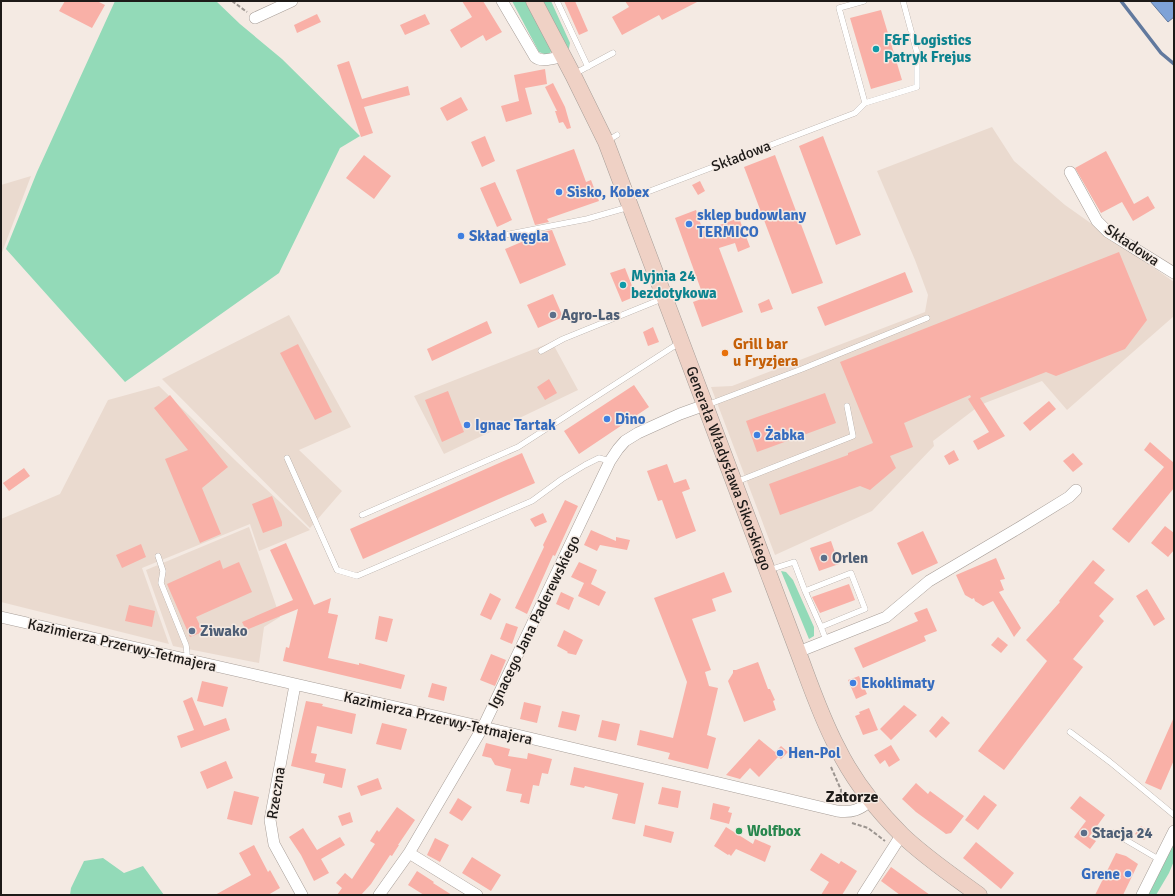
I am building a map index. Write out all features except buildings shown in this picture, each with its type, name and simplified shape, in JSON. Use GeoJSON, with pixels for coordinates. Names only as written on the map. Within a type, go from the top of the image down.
{"type":"FeatureCollection","features":[{"type":"Feature","properties":{"kind":"main road","name":"Generała Władysława Sikorskiego"},"geometry":{"type":"LineString","coordinates":[[534,1],[573,75],[612,138],[630,203],[704,405],[824,721],[837,748],[871,800],[902,834],[922,853],[979,895]]}},
{"type":"Feature","properties":{"kind":"street"},"geometry":{"type":"LineString","coordinates":[[255,18],[292,1]]}},
{"type":"Feature","properties":{"kind":"street"},"geometry":{"type":"LineString","coordinates":[[502,1],[535,57],[542,60],[563,56]]}},
{"type":"Feature","properties":{"kind":"street","name":"Składowa"},"geometry":{"type":"LineString","coordinates":[[1070,172],[1098,221],[1108,232],[1174,273]]}},
{"type":"Feature","properties":{"kind":"street","name":"Ignacego Jana Paderewskiego"},"geometry":{"type":"LineString","coordinates":[[379,895],[409,853],[483,727],[610,461],[625,441],[631,437],[704,405]]}},
{"type":"Feature","properties":{"kind":"street"},"geometry":{"type":"LineString","coordinates":[[798,652],[886,617],[929,581],[1070,497],[1076,490]]}},
{"type":"Feature","properties":{"kind":"street","name":"Kazimierza Przerwy-Tetmajera"},"geometry":{"type":"LineString","coordinates":[[1,617],[483,727],[837,811],[853,812],[864,807],[871,800]]}},
{"type":"Feature","properties":{"kind":"street","name":"Rzeczna"},"geometry":{"type":"LineString","coordinates":[[295,685],[270,820],[274,844],[302,895]]}},
{"type":"Feature","properties":{"kind":"street"},"geometry":{"type":"LineString","coordinates":[[1142,895],[1174,831]]}},
{"type":"Feature","properties":{"kind":"street"},"geometry":{"type":"LineString","coordinates":[[863,895],[902,834]]}},
{"type":"Feature","properties":{"kind":"street"},"geometry":{"type":"LineString","coordinates":[[409,853],[478,895]]}},
{"type":"Feature","properties":{"kind":"lane"},"geometry":{"type":"LineString","coordinates":[[557,1],[588,67]]}},
{"type":"Feature","properties":{"kind":"lane"},"geometry":{"type":"LineString","coordinates":[[864,1],[839,8],[865,103],[917,87],[917,53],[903,1]]}},
{"type":"Feature","properties":{"kind":"lane"},"geometry":{"type":"LineString","coordinates":[[573,75],[613,53]]}},
{"type":"Feature","properties":{"kind":"lane","name":"Składowa"},"geometry":{"type":"LineString","coordinates":[[494,237],[587,219],[855,113],[865,103]]}},
{"type":"Feature","properties":{"kind":"lane"},"geometry":{"type":"LineString","coordinates":[[541,351],[564,339],[666,298]]}},
{"type":"Feature","properties":{"kind":"lane"},"geometry":{"type":"LineString","coordinates":[[704,405],[802,369],[927,318]]}},
{"type":"Feature","properties":{"kind":"lane"},"geometry":{"type":"LineString","coordinates":[[362,515],[518,447],[681,342]]}},
{"type":"Feature","properties":{"kind":"lane"},"geometry":{"type":"LineString","coordinates":[[734,483],[853,436],[847,406]]}},
{"type":"Feature","properties":{"kind":"lane"},"geometry":{"type":"LineString","coordinates":[[287,458],[337,570],[356,576],[532,501],[562,479],[599,458],[610,461]]}},
{"type":"Feature","properties":{"kind":"lane"},"geometry":{"type":"LineString","coordinates":[[158,556],[163,572],[161,583],[186,645],[188,653],[185,660]]}},
{"type":"Feature","properties":{"kind":"lane"},"geometry":{"type":"LineString","coordinates":[[767,571],[794,562],[826,640]]}},
{"type":"Feature","properties":{"kind":"lane"},"geometry":{"type":"LineString","coordinates":[[806,590],[851,573],[865,609],[821,627]]}},
{"type":"Feature","properties":{"kind":"lane"},"geometry":{"type":"LineString","coordinates":[[1070,732],[1110,762],[1174,815]]}},
{"type":"Feature","properties":{"kind":"lane"},"geometry":{"type":"LineString","coordinates":[[1114,833],[1160,860]]}},
{"type":"Feature","properties":{"kind":"path"},"geometry":{"type":"LineString","coordinates":[[232,1],[255,18]]}},
{"type":"Feature","properties":{"kind":"shaded area"},"geometry":{"type":"Polygon","coordinates":[[[992,127],[1014,161],[1065,205],[1174,282],[1174,316],[1067,410],[1042,381],[985,403],[933,441],[934,446],[872,511],[775,555],[711,387],[732,386],[925,312],[928,295],[915,260],[877,171],[992,127]]]}},
{"type":"Feature","properties":{"kind":"shaded area"},"geometry":{"type":"Polygon","coordinates":[[[31,176],[1,255],[1,185],[31,176]]]}},
{"type":"Feature","properties":{"kind":"shaded area"},"geometry":{"type":"Polygon","coordinates":[[[289,315],[351,427],[299,450],[342,491],[310,528],[162,379],[289,315]]]}},
{"type":"Feature","properties":{"kind":"shaded area","name":"Ignac Tartak"},"geometry":{"type":"Polygon","coordinates":[[[552,342],[578,390],[444,454],[414,396],[552,342]]]}},
{"type":"Feature","properties":{"kind":"shaded area"},"geometry":{"type":"Polygon","coordinates":[[[159,386],[310,530],[259,551],[250,524],[142,568],[169,644],[1,602],[1,519],[60,494],[108,400],[159,386]]]}},
{"type":"Feature","properties":{"kind":"shaded area"},"geometry":{"type":"Polygon","coordinates":[[[249,527],[280,617],[264,627],[259,663],[173,646],[146,570],[249,527]]]}},
{"type":"Feature","properties":{"kind":"green space"},"geometry":{"type":"Polygon","coordinates":[[[115,1],[216,1],[240,24],[282,59],[360,136],[340,148],[279,273],[125,382],[6,249],[37,172],[115,1]]]}},
{"type":"Feature","properties":{"kind":"green space"},"geometry":{"type":"Polygon","coordinates":[[[512,1],[527,1],[552,50],[550,53],[547,55],[539,52],[512,1]]]}},
{"type":"Feature","properties":{"kind":"green space"},"geometry":{"type":"Polygon","coordinates":[[[541,1],[551,1],[570,43],[568,49],[541,1]]]}},
{"type":"Feature","properties":{"kind":"green space"},"geometry":{"type":"Polygon","coordinates":[[[781,571],[786,572],[793,580],[814,627],[814,636],[809,639],[781,571]]]}},
{"type":"Feature","properties":{"kind":"green space"},"geometry":{"type":"Polygon","coordinates":[[[1174,843],[1174,861],[1169,873],[1156,895],[1148,895],[1174,843]]]}},
{"type":"Feature","properties":{"kind":"green space"},"geometry":{"type":"Polygon","coordinates":[[[103,858],[124,873],[143,866],[164,895],[70,895],[71,888],[84,861],[103,858]]]}},
{"type":"Feature","properties":{"kind":"water"},"geometry":{"type":"Polygon","coordinates":[[[1150,1],[1174,1],[1174,17],[1168,22],[1150,1]]]}},
{"type":"Feature","properties":{"kind":"waterway"},"geometry":{"type":"LineString","coordinates":[[1121,1],[1161,53],[1174,64]]}},
{"type":"Feature","properties":{"kind":"place","name":"F&F Logistics Patryk Frejus"},"geometry":{"type":"Point","coordinates":[876,49]}},
{"type":"Feature","properties":{"kind":"place","name":"Sisko, Kobex"},"geometry":{"type":"Point","coordinates":[559,192]}},
{"type":"Feature","properties":{"kind":"place","name":"sklep budowlany TERMICO"},"geometry":{"type":"Point","coordinates":[689,224]}},
{"type":"Feature","properties":{"kind":"place","name":"Skład węgla"},"geometry":{"type":"Point","coordinates":[461,236]}},
{"type":"Feature","properties":{"kind":"place","name":"Myjnia 24 bezdotykowa"},"geometry":{"type":"Point","coordinates":[623,285]}},
{"type":"Feature","properties":{"kind":"place","name":"Agro-Las"},"geometry":{"type":"Point","coordinates":[553,315]}},
{"type":"Feature","properties":{"kind":"place","name":"Grill bar u Fryzjera"},"geometry":{"type":"Point","coordinates":[725,353]}},
{"type":"Feature","properties":{"kind":"place","name":"Dino"},"geometry":{"type":"Point","coordinates":[607,419]}},
{"type":"Feature","properties":{"kind":"place","name":"Ignac Tartak"},"geometry":{"type":"Point","coordinates":[467,425]}},
{"type":"Feature","properties":{"kind":"place","name":"Żabka"},"geometry":{"type":"Point","coordinates":[757,435]}},
{"type":"Feature","properties":{"kind":"place","name":"Orlen"},"geometry":{"type":"Point","coordinates":[824,558]}},
{"type":"Feature","properties":{"kind":"place","name":"Ziwako"},"geometry":{"type":"Point","coordinates":[192,631]}},
{"type":"Feature","properties":{"kind":"place","name":"Ekoklimaty"},"geometry":{"type":"Point","coordinates":[853,683]}},
{"type":"Feature","properties":{"kind":"place","name":"Hen-Pol"},"geometry":{"type":"Point","coordinates":[780,753]}},
{"type":"Feature","properties":{"kind":"place","name":"Wolfbox"},"geometry":{"type":"Point","coordinates":[739,831]}},
{"type":"Feature","properties":{"kind":"place","name":"Stacja 24"},"geometry":{"type":"Point","coordinates":[1084,833]}},
{"type":"Feature","properties":{"kind":"place","name":"Grene"},"geometry":{"type":"Point","coordinates":[1128,874]}},
{"type":"Feature","properties":{"kind":"district","name":"Zatorze"},"geometry":{"type":"Point","coordinates":[852,796]}}]}
